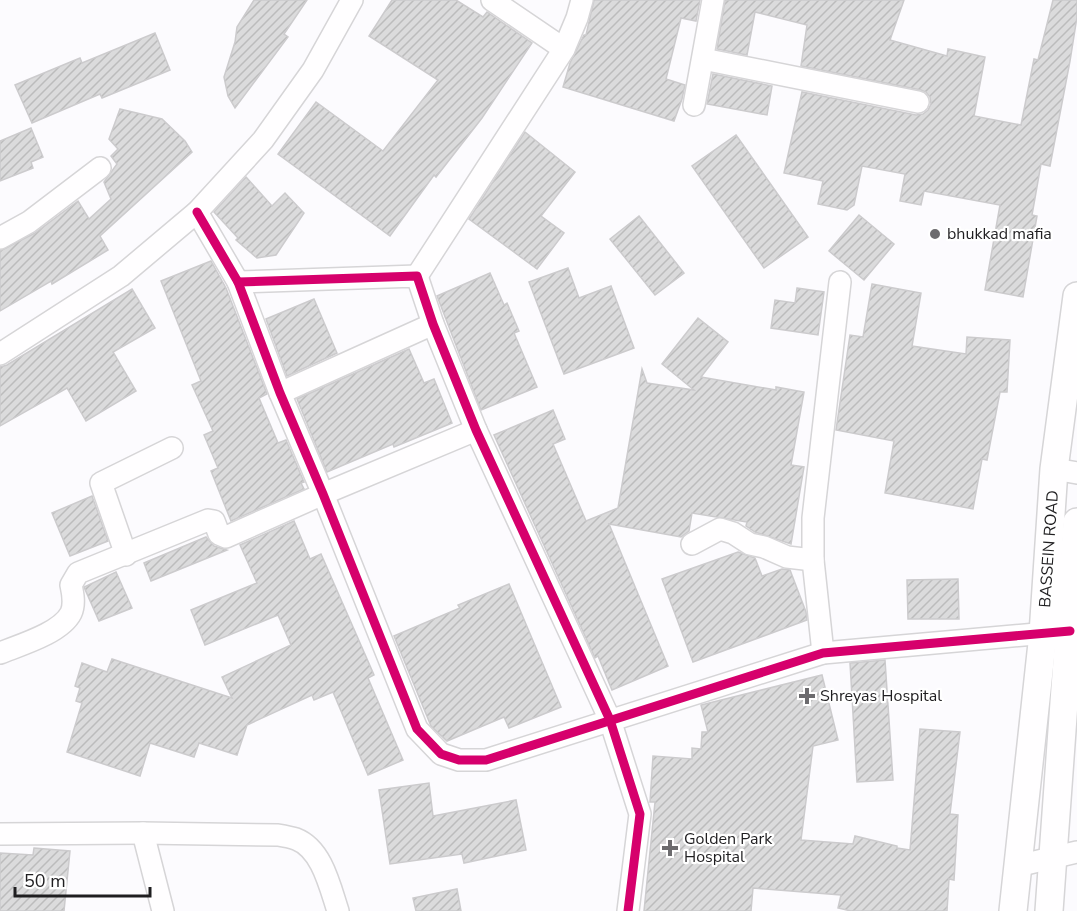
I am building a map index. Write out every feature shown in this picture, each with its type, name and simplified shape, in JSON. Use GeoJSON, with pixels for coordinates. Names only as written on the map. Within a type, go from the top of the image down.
{"type":"FeatureCollection","features":[{"type":"Feature","properties":{"kind":"main road","name":"BASSEIN ROAD"},"geometry":{"type":"LineString","coordinates":[[1013,911],[1043,634],[1066,471],[1077,296]]}},
{"type":"Feature","properties":{"kind":"main road","name":"BASSEIN ROAD"},"geometry":{"type":"LineString","coordinates":[[1049,911],[1065,854],[1070,631],[1077,522]]}},
{"type":"Feature","properties":{"kind":"street"},"geometry":{"type":"LineString","coordinates":[[0,354],[121,276],[197,212],[263,140],[313,70],[352,0]]}},
{"type":"Feature","properties":{"kind":"street"},"geometry":{"type":"LineString","coordinates":[[492,0],[564,49]]}},
{"type":"Feature","properties":{"kind":"street"},"geometry":{"type":"LineString","coordinates":[[417,276],[564,49],[582,0]]}},
{"type":"Feature","properties":{"kind":"street"},"geometry":{"type":"LineString","coordinates":[[694,105],[713,0]]}},
{"type":"Feature","properties":{"kind":"street"},"geometry":{"type":"LineString","coordinates":[[703,59],[918,102]]}},
{"type":"Feature","properties":{"kind":"street"},"geometry":{"type":"LineString","coordinates":[[0,238],[29,222],[100,168]]}},
{"type":"Feature","properties":{"kind":"street"},"geometry":{"type":"LineString","coordinates":[[197,212],[238,282],[280,393],[417,729],[441,754],[459,760],[486,760],[824,653],[1070,631]]}},
{"type":"Feature","properties":{"kind":"street"},"geometry":{"type":"LineString","coordinates":[[238,282],[417,276]]}},
{"type":"Feature","properties":{"kind":"street"},"geometry":{"type":"LineString","coordinates":[[417,276],[476,430],[610,720],[640,814],[628,911]]}},
{"type":"Feature","properties":{"kind":"street"},"geometry":{"type":"LineString","coordinates":[[824,653],[813,560],[813,518],[840,282]]}},
{"type":"Feature","properties":{"kind":"street"},"geometry":{"type":"LineString","coordinates":[[280,393],[434,324]]}},
{"type":"Feature","properties":{"kind":"street"},"geometry":{"type":"LineString","coordinates":[[0,653],[49,633],[65,622],[74,602],[71,585],[78,573],[208,520],[214,521],[219,534],[226,537],[476,430]]}},
{"type":"Feature","properties":{"kind":"street"},"geometry":{"type":"LineString","coordinates":[[126,555],[101,483],[172,448]]}},
{"type":"Feature","properties":{"kind":"street"},"geometry":{"type":"LineString","coordinates":[[692,544],[720,529],[787,557],[813,560]]}},
{"type":"Feature","properties":{"kind":"street"},"geometry":{"type":"LineString","coordinates":[[142,833],[163,911]]}},
{"type":"Feature","properties":{"kind":"street"},"geometry":{"type":"LineString","coordinates":[[0,834],[278,835],[297,839],[311,849],[319,861],[336,910]]}},
{"type":"Feature","properties":{"kind":"street"},"geometry":{"type":"LineString","coordinates":[[1017,866],[1065,854]]}},
{"type":"Feature","properties":{"kind":"building"},"geometry":{"type":"Polygon","coordinates":[[[254,0],[307,0],[284,34],[288,37],[235,108],[228,96],[224,77],[235,42],[237,27],[254,0]]]}},
{"type":"Feature","properties":{"kind":"building"},"geometry":{"type":"Polygon","coordinates":[[[392,0],[456,0],[483,17],[487,12],[532,43],[482,118],[436,177],[434,175],[390,236],[278,154],[316,102],[383,151],[438,80],[369,36],[392,0]]]}},
{"type":"Feature","properties":{"kind":"building"},"geometry":{"type":"Polygon","coordinates":[[[594,0],[700,0],[696,21],[681,18],[666,79],[685,85],[674,121],[563,87],[570,63],[586,35],[594,0]]]}},
{"type":"Feature","properties":{"kind":"building"},"geometry":{"type":"Polygon","coordinates":[[[725,0],[904,0],[890,40],[947,56],[948,49],[985,57],[974,116],[1021,125],[1034,59],[1038,60],[1053,0],[1077,0],[1077,17],[1070,61],[1050,166],[1041,164],[1032,215],[1037,216],[1023,297],[985,290],[1000,205],[924,191],[921,205],[900,201],[905,174],[862,166],[854,205],[847,210],[818,204],[823,181],[784,173],[802,92],[916,115],[928,110],[931,104],[930,97],[921,90],[801,66],[807,25],[755,12],[747,55],[717,49],[725,0]]]}},
{"type":"Feature","properties":{"kind":"building"},"geometry":{"type":"Polygon","coordinates":[[[155,33],[170,70],[102,98],[100,94],[32,123],[15,85],[80,58],[82,63],[155,33]]]}},
{"type":"Feature","properties":{"kind":"building"},"geometry":{"type":"Polygon","coordinates":[[[713,74],[772,86],[767,115],[707,104],[713,74]]]}},
{"type":"Feature","properties":{"kind":"building"},"geometry":{"type":"Polygon","coordinates":[[[120,109],[162,119],[185,141],[192,152],[100,236],[108,250],[52,284],[51,281],[0,311],[0,251],[35,233],[78,201],[89,219],[111,199],[104,182],[117,164],[111,156],[118,149],[109,139],[120,109]]]}},
{"type":"Feature","properties":{"kind":"building"},"geometry":{"type":"Polygon","coordinates":[[[31,128],[43,157],[31,162],[33,168],[0,181],[0,141],[31,128]]]}},
{"type":"Feature","properties":{"kind":"building"},"geometry":{"type":"Polygon","coordinates":[[[525,132],[575,172],[541,216],[564,233],[537,269],[469,219],[525,132]]]}},
{"type":"Feature","properties":{"kind":"building"},"geometry":{"type":"Polygon","coordinates":[[[736,135],[808,237],[764,268],[692,166],[736,135]]]}},
{"type":"Feature","properties":{"kind":"building"},"geometry":{"type":"Polygon","coordinates":[[[246,177],[272,206],[285,193],[304,213],[276,255],[257,258],[236,240],[238,238],[214,212],[246,177]]]}},
{"type":"Feature","properties":{"kind":"building"},"geometry":{"type":"Polygon","coordinates":[[[859,215],[894,244],[864,280],[829,251],[859,215]]]}},
{"type":"Feature","properties":{"kind":"building"},"geometry":{"type":"Polygon","coordinates":[[[639,216],[684,273],[655,295],[610,239],[639,216]]]}},
{"type":"Feature","properties":{"kind":"building"},"geometry":{"type":"Polygon","coordinates":[[[211,261],[226,288],[267,394],[259,398],[278,443],[286,440],[304,482],[301,483],[304,489],[231,521],[211,471],[218,468],[204,435],[213,431],[192,385],[201,381],[161,281],[211,261]]]}},
{"type":"Feature","properties":{"kind":"building"},"geometry":{"type":"Polygon","coordinates":[[[568,268],[579,298],[611,286],[634,348],[564,374],[529,282],[568,268]]]}},
{"type":"Feature","properties":{"kind":"building"},"geometry":{"type":"Polygon","coordinates":[[[490,273],[519,331],[514,333],[537,387],[481,410],[437,296],[490,273]]]}},
{"type":"Feature","properties":{"kind":"building"},"geometry":{"type":"Polygon","coordinates":[[[872,284],[921,293],[912,346],[966,354],[967,337],[1010,340],[1007,392],[1000,392],[987,460],[982,459],[973,509],[885,493],[894,441],[836,430],[850,335],[863,337],[872,284]]]}},
{"type":"Feature","properties":{"kind":"building"},"geometry":{"type":"Polygon","coordinates":[[[797,288],[824,292],[818,335],[771,328],[775,300],[795,303],[797,288]]]}},
{"type":"Feature","properties":{"kind":"building"},"geometry":{"type":"Polygon","coordinates":[[[132,289],[155,328],[113,352],[136,391],[86,421],[67,388],[0,426],[0,367],[7,365],[132,289]]]}},
{"type":"Feature","properties":{"kind":"building"},"geometry":{"type":"Polygon","coordinates":[[[314,299],[337,353],[287,376],[266,319],[314,299]]]}},
{"type":"Feature","properties":{"kind":"building"},"geometry":{"type":"Polygon","coordinates":[[[698,318],[728,342],[701,377],[776,390],[776,387],[804,392],[791,465],[804,467],[791,544],[755,532],[746,526],[747,522],[692,513],[689,531],[681,537],[609,524],[668,666],[612,690],[598,656],[595,658],[494,435],[553,410],[565,439],[553,444],[586,521],[618,508],[642,369],[647,383],[694,390],[662,364],[698,318]]]}},
{"type":"Feature","properties":{"kind":"building"},"geometry":{"type":"Polygon","coordinates":[[[409,349],[424,383],[434,379],[452,423],[394,447],[393,444],[327,472],[297,399],[409,349]]]}},
{"type":"Feature","properties":{"kind":"building"},"geometry":{"type":"Polygon","coordinates":[[[92,496],[108,541],[70,556],[52,513],[92,496]]]}},
{"type":"Feature","properties":{"kind":"building"},"geometry":{"type":"Polygon","coordinates":[[[294,521],[310,559],[321,554],[374,675],[368,678],[403,760],[368,775],[333,692],[314,700],[312,695],[247,725],[237,755],[199,743],[194,757],[150,743],[140,776],[67,752],[82,703],[76,701],[80,688],[75,686],[82,663],[107,672],[112,659],[232,698],[222,677],[291,645],[278,615],[205,645],[191,610],[257,583],[240,545],[294,521]]]}},
{"type":"Feature","properties":{"kind":"building"},"geometry":{"type":"Polygon","coordinates":[[[206,537],[214,546],[227,550],[151,581],[144,563],[206,537]]]}},
{"type":"Feature","properties":{"kind":"building"},"geometry":{"type":"Polygon","coordinates":[[[738,552],[755,558],[762,576],[782,569],[790,570],[807,620],[693,662],[662,579],[738,552]]]}},
{"type":"Feature","properties":{"kind":"building"},"geometry":{"type":"Polygon","coordinates":[[[116,572],[132,608],[99,621],[84,587],[116,572]]]}},
{"type":"Feature","properties":{"kind":"building"},"geometry":{"type":"Polygon","coordinates":[[[958,579],[959,619],[908,619],[907,580],[958,579]]]}},
{"type":"Feature","properties":{"kind":"building"},"geometry":{"type":"Polygon","coordinates":[[[509,584],[561,707],[509,728],[504,717],[447,741],[431,726],[394,636],[460,608],[458,605],[509,584]]]}},
{"type":"Feature","properties":{"kind":"building"},"geometry":{"type":"Polygon","coordinates":[[[885,660],[893,780],[857,782],[850,663],[885,660]]]}},
{"type":"Feature","properties":{"kind":"building"},"geometry":{"type":"Polygon","coordinates":[[[822,675],[838,740],[813,746],[801,840],[853,844],[855,836],[910,850],[920,729],[960,732],[950,814],[958,815],[954,880],[949,879],[947,911],[851,911],[838,908],[841,895],[753,888],[751,911],[644,911],[655,802],[650,802],[653,756],[692,759],[692,748],[701,749],[702,732],[708,732],[701,705],[822,675]]]}},
{"type":"Feature","properties":{"kind":"building"},"geometry":{"type":"Polygon","coordinates":[[[429,783],[433,816],[516,800],[526,850],[464,863],[462,854],[390,864],[379,790],[429,783]]]}},
{"type":"Feature","properties":{"kind":"building"},"geometry":{"type":"Polygon","coordinates":[[[34,848],[70,851],[64,911],[0,911],[0,853],[33,855],[34,848]]]}},
{"type":"Feature","properties":{"kind":"building"},"geometry":{"type":"Polygon","coordinates":[[[457,889],[461,911],[416,911],[413,898],[457,889]]]}},
{"type":"Feature","properties":{"kind":"cycle path"},"geometry":{"type":"LineString","coordinates":[[197,212],[238,282],[280,393],[417,729],[441,754],[459,760],[486,760],[823,653],[1070,631]]}},
{"type":"Feature","properties":{"kind":"cycle path"},"geometry":{"type":"LineString","coordinates":[[238,282],[417,276],[433,324],[476,430],[610,720],[640,814],[628,911]]}},
{"type":"Feature","properties":{"kind":"place","name":"bhukkad mafia"},"geometry":{"type":"Point","coordinates":[935,234]}},
{"type":"Feature","properties":{"kind":"place","name":"Shreyas Hospital"},"geometry":{"type":"Point","coordinates":[807,696]}},
{"type":"Feature","properties":{"kind":"place","name":"Golden Park Hospital"},"geometry":{"type":"Point","coordinates":[670,848]}}]}
